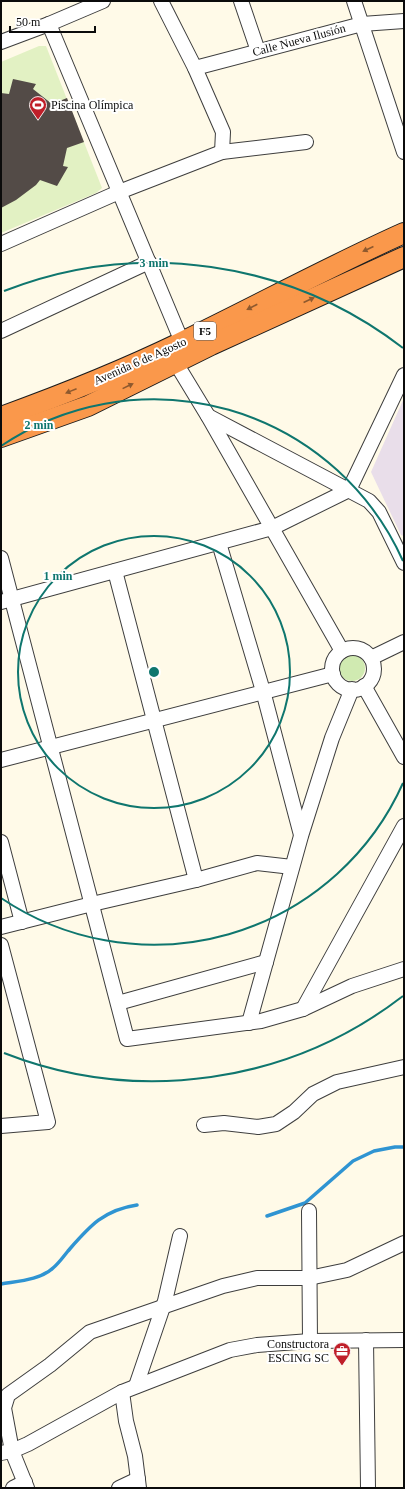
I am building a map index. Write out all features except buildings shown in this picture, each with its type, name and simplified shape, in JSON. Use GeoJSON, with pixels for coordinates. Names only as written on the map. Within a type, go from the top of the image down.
{"type":"FeatureCollection","features":[{"type":"Feature","properties":{"kind":"highway","name":"Avenida 6 de Agosto"},"geometry":{"type":"LineString","coordinates":[[1,436],[88,406],[175,351],[364,251],[404,233]]}},
{"type":"Feature","properties":{"kind":"highway","name":"Avenida 6 de Agosto"},"geometry":{"type":"LineString","coordinates":[[1,417],[71,392],[175,351],[404,257]]}},
{"type":"Feature","properties":{"kind":"street"},"geometry":{"type":"LineString","coordinates":[[1,42],[49,24],[103,1]]}},
{"type":"Feature","properties":{"kind":"street"},"geometry":{"type":"LineString","coordinates":[[161,1],[195,68],[223,132],[222,152]]}},
{"type":"Feature","properties":{"kind":"street"},"geometry":{"type":"LineString","coordinates":[[241,1],[258,51]]}},
{"type":"Feature","properties":{"kind":"street"},"geometry":{"type":"LineString","coordinates":[[354,1],[404,152]]}},
{"type":"Feature","properties":{"kind":"street","name":"Calle Nueva Ilusión"},"geometry":{"type":"LineString","coordinates":[[195,68],[362,24],[404,21]]}},
{"type":"Feature","properties":{"kind":"street"},"geometry":{"type":"LineString","coordinates":[[49,24],[149,262],[175,351],[208,416],[342,651]]}},
{"type":"Feature","properties":{"kind":"street"},"geometry":{"type":"LineString","coordinates":[[1,244],[120,192],[222,152],[306,142]]}},
{"type":"Feature","properties":{"kind":"street"},"geometry":{"type":"LineString","coordinates":[[1,331],[149,262]]}},
{"type":"Feature","properties":{"kind":"street"},"geometry":{"type":"LineString","coordinates":[[6,601],[272,528],[349,490],[404,375]]}},
{"type":"Feature","properties":{"kind":"street"},"geometry":{"type":"LineString","coordinates":[[208,416],[369,501],[379,512],[404,564]]}},
{"type":"Feature","properties":{"kind":"street"},"geometry":{"type":"LineString","coordinates":[[219,543],[263,691],[301,836]]}},
{"type":"Feature","properties":{"kind":"street"},"geometry":{"type":"LineString","coordinates":[[1,558],[6,601],[50,747],[127,1038],[261,1021],[303,1009],[352,986],[404,969]]}},
{"type":"Feature","properties":{"kind":"street"},"geometry":{"type":"LineString","coordinates":[[115,571],[196,880]]}},
{"type":"Feature","properties":{"kind":"street"},"geometry":{"type":"LineString","coordinates":[[371,658],[404,642]]}},
{"type":"Feature","properties":{"kind":"street"},"geometry":{"type":"LineString","coordinates":[[249,1022],[301,836],[332,738],[358,688],[369,682],[374,670],[371,658],[362,649],[348,648],[342,651],[334,661],[332,667],[336,680],[340,685],[358,688],[404,757]]}},
{"type":"Feature","properties":{"kind":"street"},"geometry":{"type":"LineString","coordinates":[[1,760],[333,674]]}},
{"type":"Feature","properties":{"kind":"street"},"geometry":{"type":"LineString","coordinates":[[303,1009],[404,826]]}},
{"type":"Feature","properties":{"kind":"street"},"geometry":{"type":"LineString","coordinates":[[1,842],[22,922]]}},
{"type":"Feature","properties":{"kind":"street"},"geometry":{"type":"LineString","coordinates":[[1,927],[196,880],[257,862],[292,867]]}},
{"type":"Feature","properties":{"kind":"street"},"geometry":{"type":"LineString","coordinates":[[1,945],[48,1122],[1,1126]]}},
{"type":"Feature","properties":{"kind":"street"},"geometry":{"type":"LineString","coordinates":[[118,1003],[266,962]]}},
{"type":"Feature","properties":{"kind":"street"},"geometry":{"type":"LineString","coordinates":[[204,1125],[224,1123],[258,1127],[276,1124],[294,1112],[313,1094],[338,1082],[404,1067]]}},
{"type":"Feature","properties":{"kind":"street"},"geometry":{"type":"LineString","coordinates":[[309,1211],[310,1341]]}},
{"type":"Feature","properties":{"kind":"street"},"geometry":{"type":"LineString","coordinates":[[136,1386],[163,1307],[180,1236]]}},
{"type":"Feature","properties":{"kind":"street"},"geometry":{"type":"LineString","coordinates":[[21,1486],[7,1452],[4,1408],[8,1395],[50,1365],[90,1332],[223,1286],[257,1278],[309,1278],[347,1270],[404,1243]]}},
{"type":"Feature","properties":{"kind":"street"},"geometry":{"type":"LineString","coordinates":[[366,1340],[368,1488]]}},
{"type":"Feature","properties":{"kind":"street"},"geometry":{"type":"LineString","coordinates":[[7,1452],[122,1392],[230,1350],[258,1345],[310,1341],[404,1340]]}},
{"type":"Feature","properties":{"kind":"street"},"geometry":{"type":"LineString","coordinates":[[119,1488],[138,1484],[135,1456],[126,1421],[122,1392]]}},
{"type":"Feature","properties":{"kind":"shaded area"},"geometry":{"type":"Polygon","coordinates":[[[404,398],[404,536],[401,535],[371,472],[404,398]]]}},
{"type":"Feature","properties":{"kind":"green space","name":"Piscina Olímpica"},"geometry":{"type":"Polygon","coordinates":[[[39,46],[46,46],[102,188],[96,193],[1,233],[1,62],[39,46]]]}},
{"type":"Feature","properties":{"kind":"green space"},"geometry":{"type":"Polygon","coordinates":[[[352,655],[361,659],[365,668],[361,677],[352,681],[343,677],[339,668],[343,659],[352,655]]]}},
{"type":"Feature","properties":{"kind":"waterway"},"geometry":{"type":"LineString","coordinates":[[267,1216],[305,1203],[353,1161],[374,1151],[404,1147]]}},
{"type":"Feature","properties":{"kind":"waterway"},"geometry":{"type":"LineString","coordinates":[[1,1284],[35,1278],[48,1272],[90,1227],[106,1215],[125,1207],[137,1205]]}},
{"type":"Feature","properties":{"kind":"place","name":"Piscina Olímpica"},"geometry":{"type":"Point","coordinates":[38,120]}},
{"type":"Feature","properties":{"kind":"place","name":"Constructora ESCING SC"},"geometry":{"type":"Point","coordinates":[342,1366]}}]}
